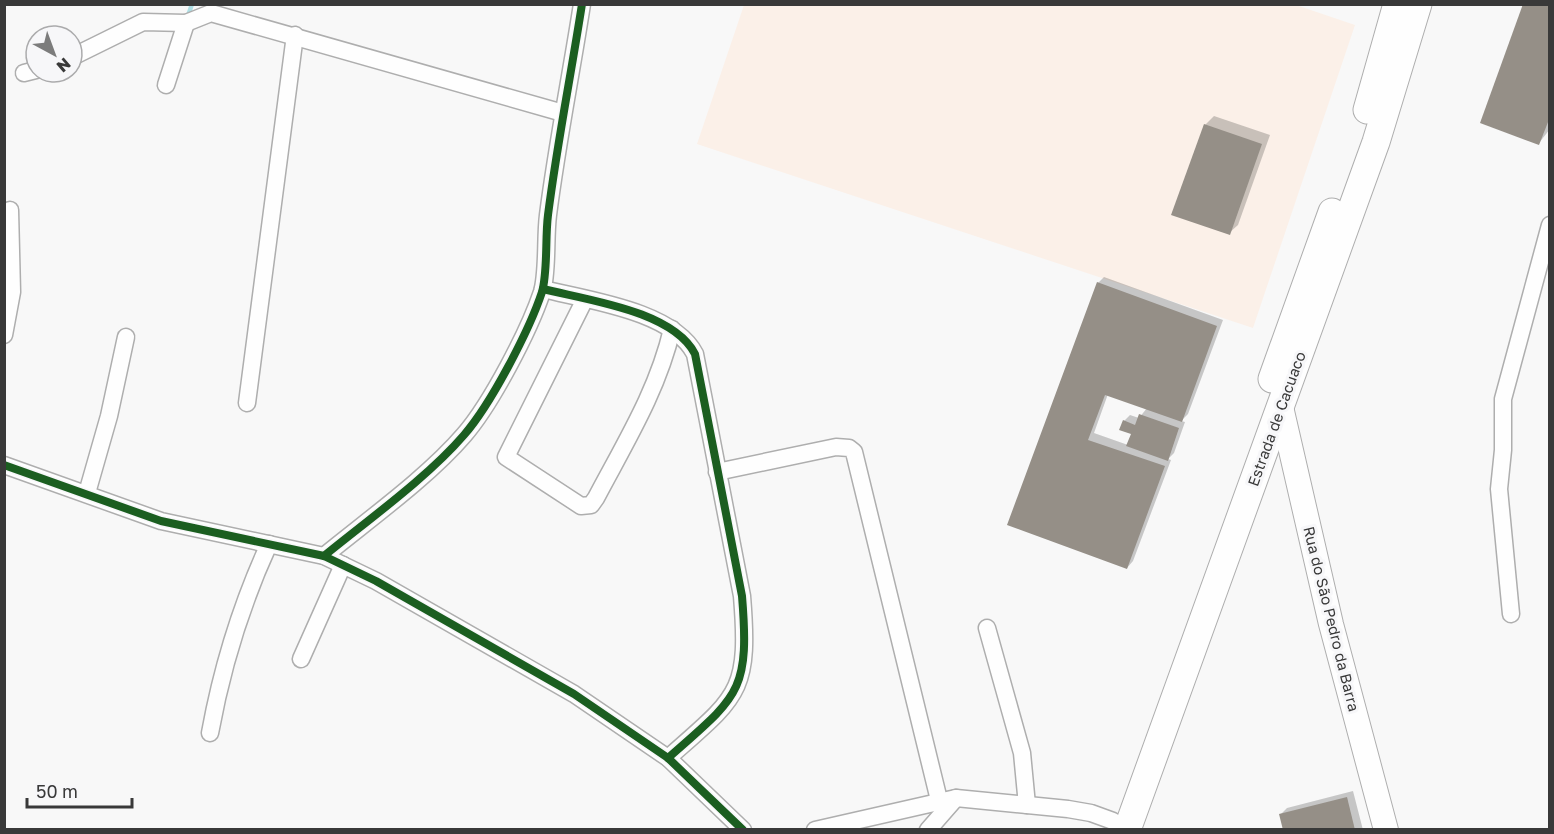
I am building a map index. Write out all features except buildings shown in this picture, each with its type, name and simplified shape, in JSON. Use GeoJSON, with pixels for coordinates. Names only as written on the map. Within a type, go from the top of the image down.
{"type":"FeatureCollection","features":[{"type":"Feature","properties":{"kind":"main road","name":"Estrada de Cacuaco"},"geometry":{"type":"LineString","coordinates":[[1116,827],[1340,192],[1366,114],[1397,4]]}},
{"type":"Feature","properties":{"kind":"main road","name":"Estrada de Cacuaco"},"geometry":{"type":"LineString","coordinates":[[1116,827],[1281,407],[1376,142],[1418,4]]}},
{"type":"Feature","properties":{"kind":"street"},"geometry":{"type":"LineString","coordinates":[[324,556],[423,474],[464,436],[479,416],[531,319],[543,289],[546,225],[562,113],[582,4]]}},
{"type":"Feature","properties":{"kind":"street"},"geometry":{"type":"LineString","coordinates":[[84,51],[143,22],[186,23],[211,13],[295,35],[562,113]]}},
{"type":"Feature","properties":{"kind":"street"},"geometry":{"type":"LineString","coordinates":[[166,85],[186,23]]}},
{"type":"Feature","properties":{"kind":"street"},"geometry":{"type":"LineString","coordinates":[[247,403],[295,35]]}},
{"type":"Feature","properties":{"kind":"street"},"geometry":{"type":"LineString","coordinates":[[4,336],[12,292],[10,210]]}},
{"type":"Feature","properties":{"kind":"street"},"geometry":{"type":"LineString","coordinates":[[1511,614],[1499,489],[1503,450],[1503,399],[1550,225]]}},
{"type":"Feature","properties":{"kind":"street"},"geometry":{"type":"LineString","coordinates":[[543,289],[634,313],[672,329],[687,342],[695,354],[742,596],[743,673],[737,691],[727,704],[668,758]]}},
{"type":"Feature","properties":{"kind":"street"},"geometry":{"type":"LineString","coordinates":[[585,299],[506,457],[586,507],[596,498],[658,378],[672,329]]}},
{"type":"Feature","properties":{"kind":"street"},"geometry":{"type":"LineString","coordinates":[[87,493],[109,417],[126,337]]}},
{"type":"Feature","properties":{"kind":"street","name":"Rua do São Pedro da Barra"},"geometry":{"type":"LineString","coordinates":[[1281,407],[1331,624],[1386,830]]}},
{"type":"Feature","properties":{"kind":"street"},"geometry":{"type":"LineString","coordinates":[[717,472],[836,447],[849,448],[854,452],[947,799],[928,830]]}},
{"type":"Feature","properties":{"kind":"street"},"geometry":{"type":"LineString","coordinates":[[4,465],[161,521],[324,556],[343,565],[574,693],[668,758],[743,830]]}},
{"type":"Feature","properties":{"kind":"street"},"geometry":{"type":"LineString","coordinates":[[210,733],[222,669],[245,599],[269,544]]}},
{"type":"Feature","properties":{"kind":"street"},"geometry":{"type":"LineString","coordinates":[[301,659],[343,565]]}},
{"type":"Feature","properties":{"kind":"street"},"geometry":{"type":"LineString","coordinates":[[987,628],[1022,753],[1027,805]]}},
{"type":"Feature","properties":{"kind":"street"},"geometry":{"type":"LineString","coordinates":[[814,830],[947,799],[1091,813],[1116,827]]}},
{"type":"Feature","properties":{"kind":"shaded area"},"geometry":{"type":"Polygon","coordinates":[[[1293,4],[1355,25],[1253,328],[697,144],[744,5],[1293,4]]]}},
{"type":"Feature","properties":{"kind":"waterway"},"geometry":{"type":"LineString","coordinates":[[188,16],[192,4]]}},
{"type":"Feature","properties":{"kind":"cycle path"},"geometry":{"type":"LineString","coordinates":[[324,556],[433,467],[464,435],[486,405],[528,326],[544,284],[547,224],[582,4]]}},
{"type":"Feature","properties":{"kind":"cycle path"},"geometry":{"type":"LineString","coordinates":[[543,289],[605,303],[649,317],[684,339],[695,354],[742,596],[744,654],[741,674],[724,705],[668,758]]}},
{"type":"Feature","properties":{"kind":"cycle path"},"geometry":{"type":"LineString","coordinates":[[4,465],[161,521],[324,556],[376,581],[574,694],[668,758],[743,830]]}}]}
